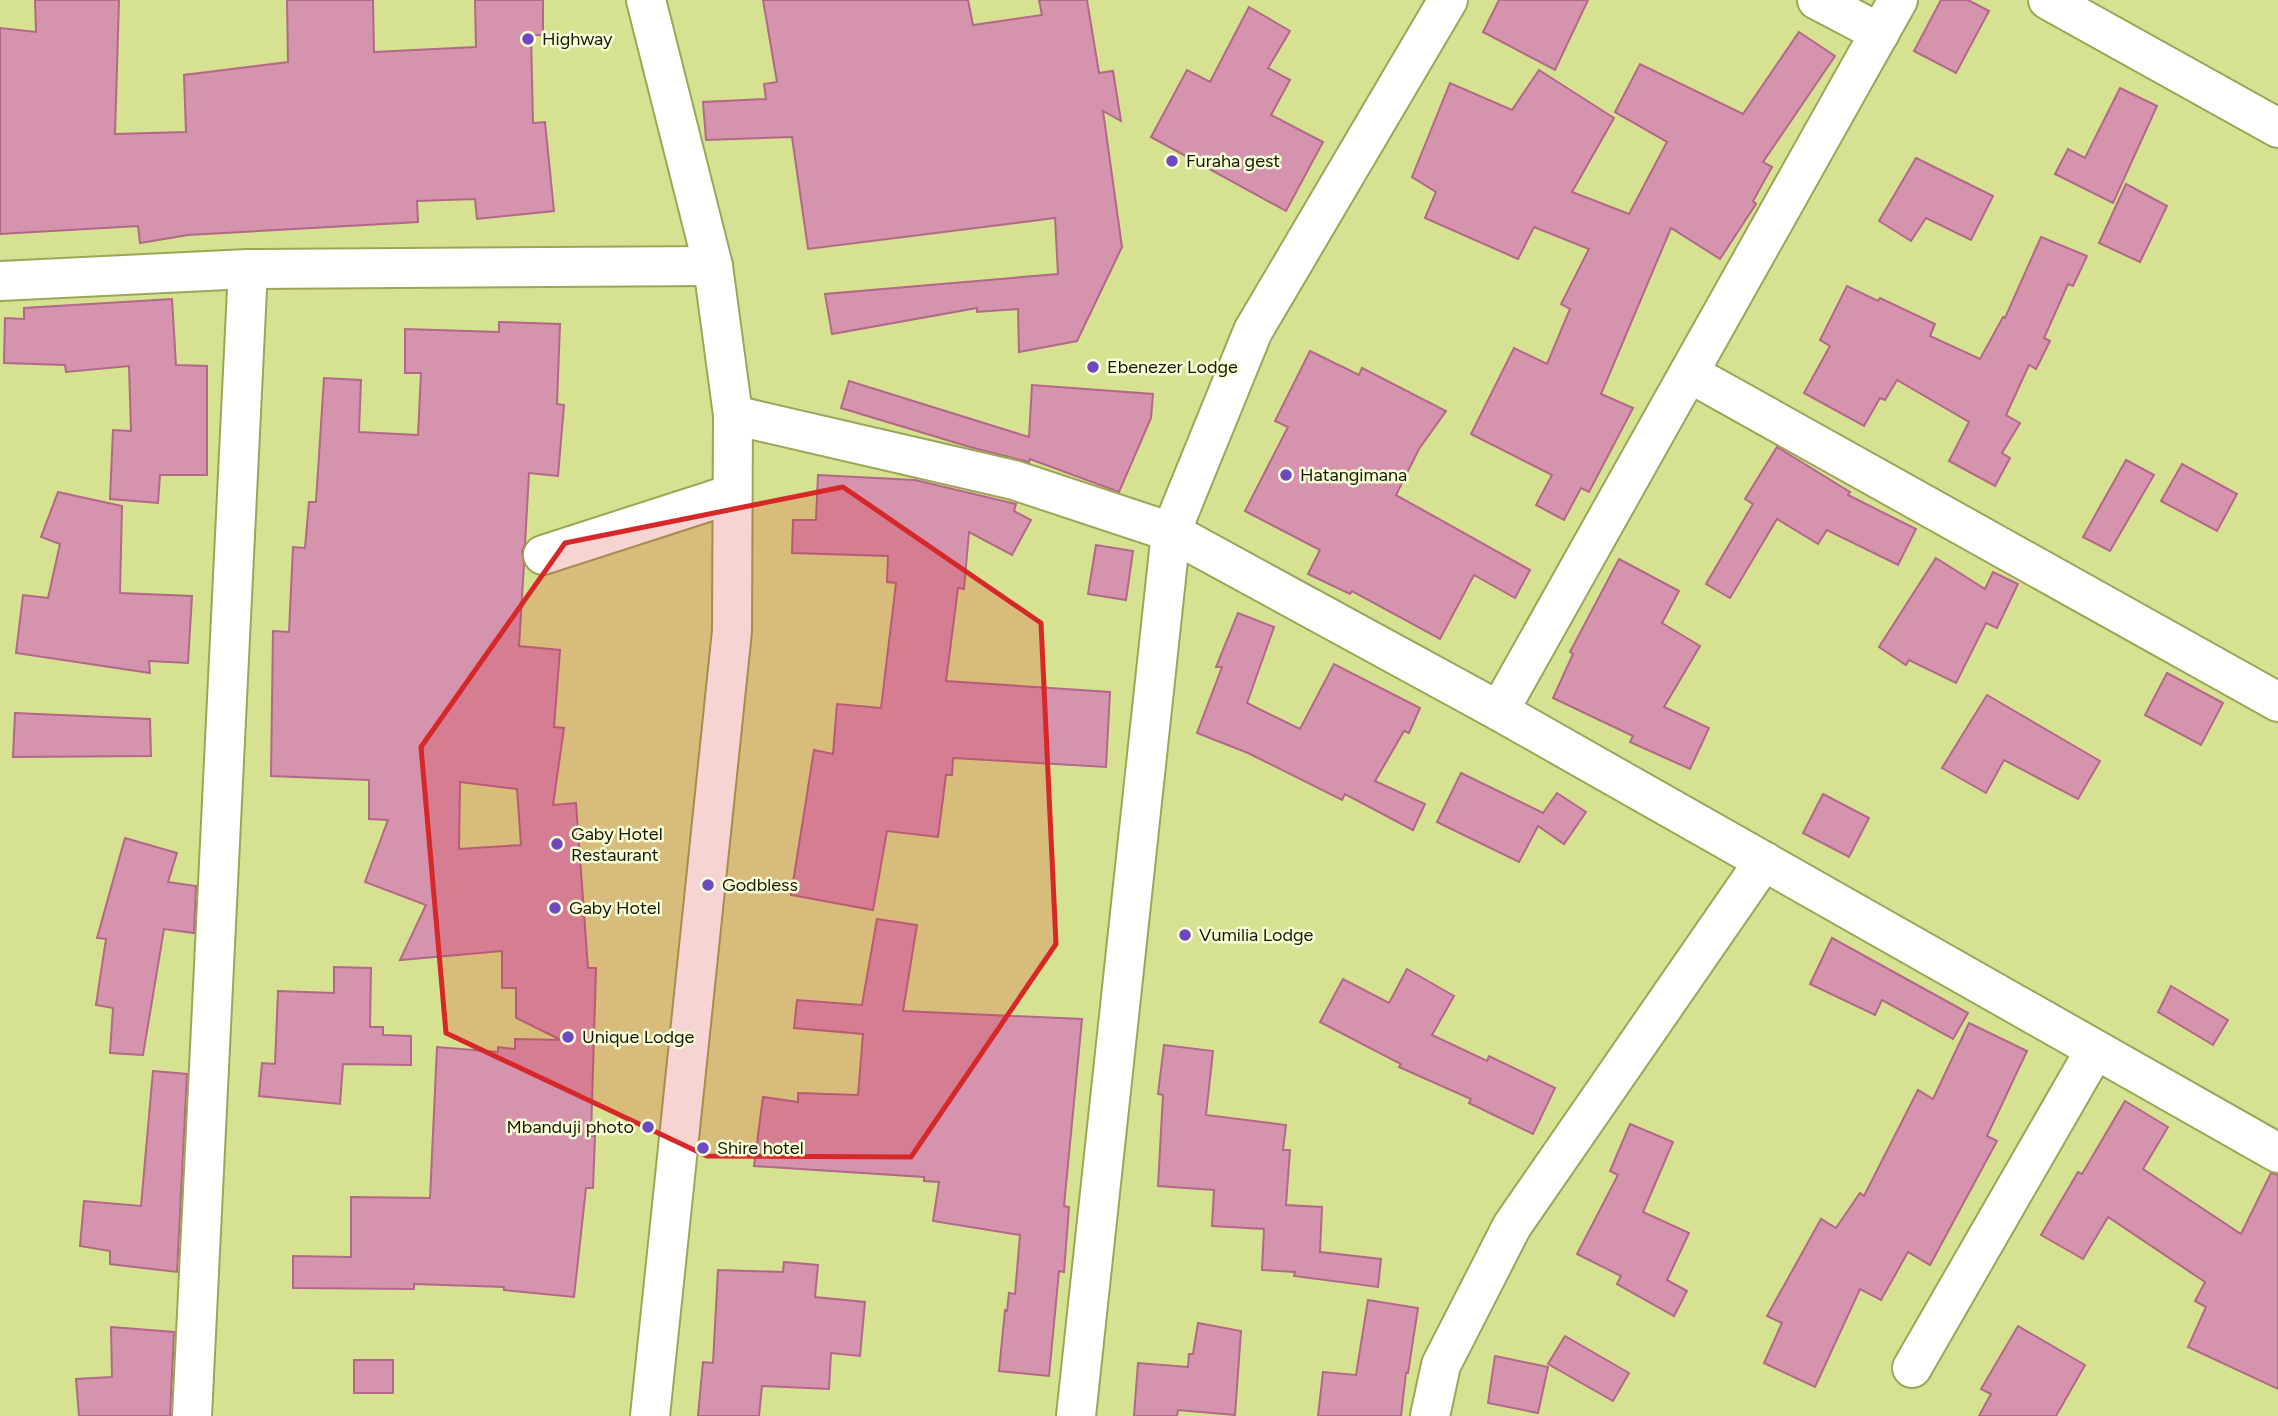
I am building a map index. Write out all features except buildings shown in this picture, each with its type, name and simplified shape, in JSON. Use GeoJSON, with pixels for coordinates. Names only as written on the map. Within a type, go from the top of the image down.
{"type":"FeatureCollection","features":[{"type":"Feature","properties":{"kind":"main road"},"geometry":{"type":"LineString","coordinates":[[646,0],[713,266],[733,415],[732,631],[650,1416]]}},
{"type":"Feature","properties":{"kind":"main road"},"geometry":{"type":"LineString","coordinates":[[1076,1416],[1171,532],[1253,331],[1448,0]]}},
{"type":"Feature","properties":{"kind":"main road"},"geometry":{"type":"LineString","coordinates":[[1817,0],[1880,33]]}},
{"type":"Feature","properties":{"kind":"main road"},"geometry":{"type":"LineString","coordinates":[[1499,711],[1898,0]]}},
{"type":"Feature","properties":{"kind":"main road"},"geometry":{"type":"LineString","coordinates":[[2048,0],[2278,128]]}},
{"type":"Feature","properties":{"kind":"main road"},"geometry":{"type":"LineString","coordinates":[[0,281],[248,269],[713,266]]}},
{"type":"Feature","properties":{"kind":"main road"},"geometry":{"type":"LineString","coordinates":[[192,1416],[248,269]]}},
{"type":"Feature","properties":{"kind":"main road"},"geometry":{"type":"LineString","coordinates":[[1689,373],[2278,702]]}},
{"type":"Feature","properties":{"kind":"main road"},"geometry":{"type":"LineString","coordinates":[[733,415],[1014,480],[1171,532],[1499,711],[2278,1153]]}},
{"type":"Feature","properties":{"kind":"main road"},"geometry":{"type":"LineString","coordinates":[[543,555],[732,494]]}},
{"type":"Feature","properties":{"kind":"main road"},"geometry":{"type":"LineString","coordinates":[[1430,1416],[1441,1364],[1512,1226],[1764,861]]}},
{"type":"Feature","properties":{"kind":"main road"},"geometry":{"type":"LineString","coordinates":[[1912,1368],[2095,1050]]}},
{"type":"Feature","properties":{"kind":"highlighted area"},"geometry":{"type":"Polygon","coordinates":[[[843,487],[1041,623],[1056,944],[911,1157],[707,1156],[446,1033],[421,747],[565,543],[843,487]]]}},
{"type":"Feature","properties":{"kind":"place","name":"Highway"},"geometry":{"type":"Point","coordinates":[528,39]}},
{"type":"Feature","properties":{"kind":"place","name":"Furaha gest"},"geometry":{"type":"Point","coordinates":[1172,161]}},
{"type":"Feature","properties":{"kind":"place","name":"Ebenezer Lodge"},"geometry":{"type":"Point","coordinates":[1093,367]}},
{"type":"Feature","properties":{"kind":"place","name":"Hatangimana"},"geometry":{"type":"Point","coordinates":[1286,475]}},
{"type":"Feature","properties":{"kind":"place","name":"Gaby Hotel Restaurant"},"geometry":{"type":"Point","coordinates":[557,844]}},
{"type":"Feature","properties":{"kind":"place","name":"Godbless"},"geometry":{"type":"Point","coordinates":[708,885]}},
{"type":"Feature","properties":{"kind":"place","name":"Gaby Hotel"},"geometry":{"type":"Point","coordinates":[555,908]}},
{"type":"Feature","properties":{"kind":"place","name":"Vumilia Lodge"},"geometry":{"type":"Point","coordinates":[1185,935]}},
{"type":"Feature","properties":{"kind":"place","name":"Unique Lodge"},"geometry":{"type":"Point","coordinates":[568,1037]}},
{"type":"Feature","properties":{"kind":"place","name":"Mbanduji photo"},"geometry":{"type":"Point","coordinates":[648,1127]}},
{"type":"Feature","properties":{"kind":"place","name":"Shire hotel"},"geometry":{"type":"Point","coordinates":[703,1148]}}]}
